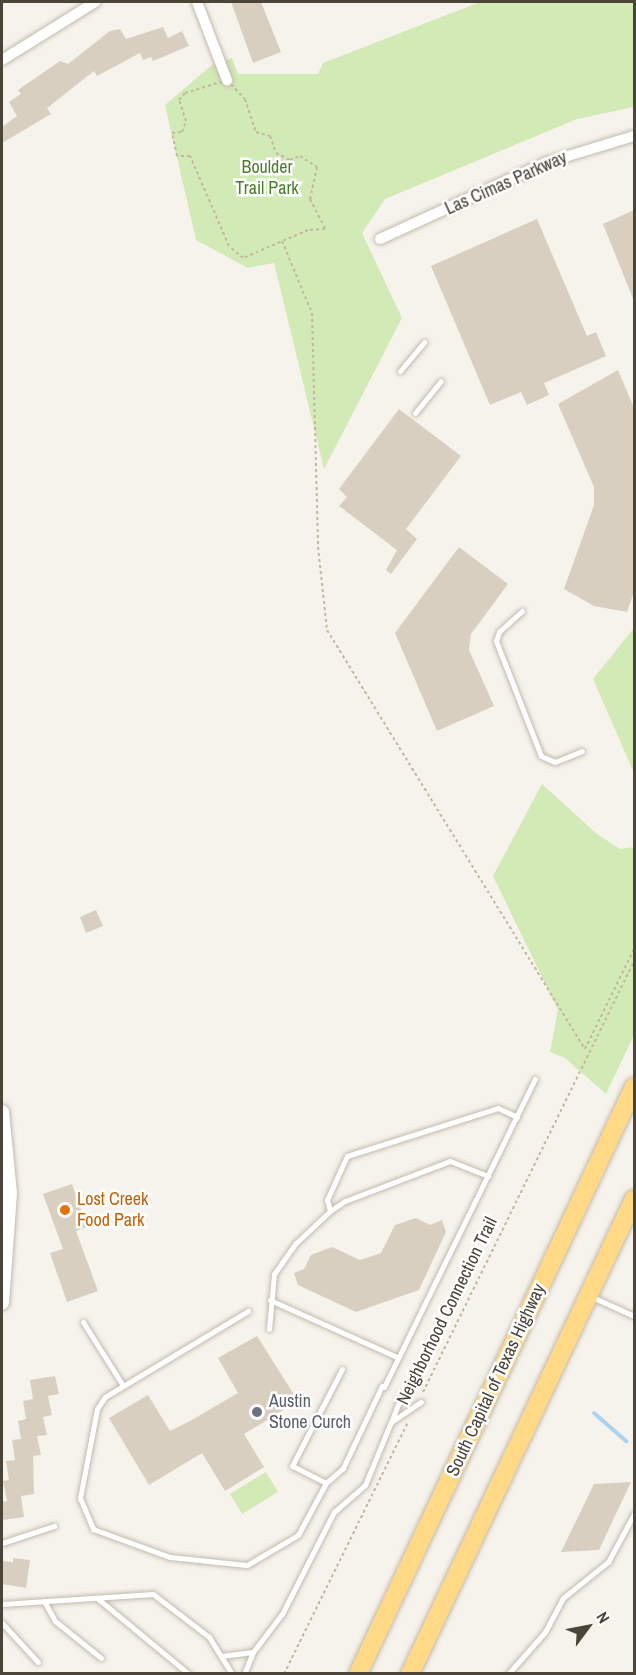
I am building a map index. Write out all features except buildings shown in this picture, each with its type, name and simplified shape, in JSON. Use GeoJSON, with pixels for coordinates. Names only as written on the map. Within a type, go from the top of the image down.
{"type":"FeatureCollection","features":[{"type":"Feature","properties":{"kind":"highway","name":"South Capital of Texas Highway"},"geometry":{"type":"LineString","coordinates":[[358,1674],[634,1087]]}},
{"type":"Feature","properties":{"kind":"highway"},"geometry":{"type":"LineString","coordinates":[[410,1674],[634,1198]]}},
{"type":"Feature","properties":{"kind":"street"},"geometry":{"type":"LineString","coordinates":[[2,60],[95,2]]}},
{"type":"Feature","properties":{"kind":"street"},"geometry":{"type":"LineString","coordinates":[[197,2],[227,80]]}},
{"type":"Feature","properties":{"kind":"street","name":"Las Cimas Parkway"},"geometry":{"type":"LineString","coordinates":[[380,239],[545,163],[634,136]]}},
{"type":"Feature","properties":{"kind":"street"},"geometry":{"type":"LineString","coordinates":[[2,1112],[10,1193],[2,1303]]}},
{"type":"Feature","properties":{"kind":"lane"},"geometry":{"type":"LineString","coordinates":[[400,371],[424,342]]}},
{"type":"Feature","properties":{"kind":"lane"},"geometry":{"type":"LineString","coordinates":[[415,413],[441,381]]}},
{"type":"Feature","properties":{"kind":"lane"},"geometry":{"type":"LineString","coordinates":[[522,611],[499,632],[496,641],[541,756],[555,762],[582,750]]}},
{"type":"Feature","properties":{"kind":"lane"},"geometry":{"type":"LineString","coordinates":[[248,1311],[123,1384],[97,1409],[80,1498],[85,1519],[101,1534],[170,1557],[247,1565],[298,1535],[326,1484],[343,1468],[536,1079]]}},
{"type":"Feature","properties":{"kind":"lane"},"geometry":{"type":"LineString","coordinates":[[330,1211],[327,1200],[347,1156],[498,1108],[517,1118]]}},
{"type":"Feature","properties":{"kind":"lane"},"geometry":{"type":"LineString","coordinates":[[269,1329],[270,1300],[282,1260],[330,1211],[450,1161],[488,1176]]}},
{"type":"Feature","properties":{"kind":"lane"},"geometry":{"type":"LineString","coordinates":[[589,1296],[634,1316]]}},
{"type":"Feature","properties":{"kind":"lane"},"geometry":{"type":"LineString","coordinates":[[270,1300],[399,1358]]}},
{"type":"Feature","properties":{"kind":"lane"},"geometry":{"type":"LineString","coordinates":[[83,1322],[123,1384]]}},
{"type":"Feature","properties":{"kind":"lane"},"geometry":{"type":"LineString","coordinates":[[326,1484],[292,1466],[342,1369]]}},
{"type":"Feature","properties":{"kind":"lane"},"geometry":{"type":"LineString","coordinates":[[244,1674],[253,1652],[282,1614],[334,1512],[365,1485],[402,1394]]}},
{"type":"Feature","properties":{"kind":"lane"},"geometry":{"type":"LineString","coordinates":[[391,1422],[419,1404]]}},
{"type":"Feature","properties":{"kind":"lane"},"geometry":{"type":"LineString","coordinates":[[508,1674],[545,1632],[563,1598],[608,1562],[634,1514]]}},
{"type":"Feature","properties":{"kind":"lane"},"geometry":{"type":"LineString","coordinates":[[2,1543],[54,1526]]}},
{"type":"Feature","properties":{"kind":"lane"},"geometry":{"type":"LineString","coordinates":[[2,1604],[153,1594],[209,1637],[232,1674]]}},
{"type":"Feature","properties":{"kind":"lane"},"geometry":{"type":"LineString","coordinates":[[97,1598],[189,1674]]}},
{"type":"Feature","properties":{"kind":"lane"},"geometry":{"type":"LineString","coordinates":[[44,1601],[55,1621],[101,1658]]}},
{"type":"Feature","properties":{"kind":"lane"},"geometry":{"type":"LineString","coordinates":[[2,1623],[38,1662]]}},
{"type":"Feature","properties":{"kind":"lane"},"geometry":{"type":"LineString","coordinates":[[221,1656],[253,1652]]}},
{"type":"Feature","properties":{"kind":"path"},"geometry":{"type":"LineString","coordinates":[[227,80],[246,99],[256,132],[270,136],[276,153],[290,160],[300,156],[317,167],[310,199],[325,229],[282,241],[243,258],[229,246],[190,156],[177,156],[172,133],[182,132],[186,122],[179,100],[184,93],[227,80]]}},
{"type":"Feature","properties":{"kind":"path"},"geometry":{"type":"LineString","coordinates":[[282,241],[312,313],[318,547],[327,630],[585,1049],[634,950]]}},
{"type":"Feature","properties":{"kind":"path","name":"Neighborhood Connection Trail"},"geometry":{"type":"LineString","coordinates":[[284,1674],[419,1404],[634,961]]}},
{"type":"Feature","properties":{"kind":"green space","name":"Boulder Trail Park"},"geometry":{"type":"Polygon","coordinates":[[[480,2],[634,2],[634,107],[577,119],[385,199],[362,233],[402,318],[324,469],[274,263],[248,268],[196,240],[165,105],[213,64],[232,58],[238,74],[318,74],[323,63],[480,2]]]}},
{"type":"Feature","properties":{"kind":"green space"},"geometry":{"type":"Polygon","coordinates":[[[634,628],[634,773],[593,679],[634,628]]]}},
{"type":"Feature","properties":{"kind":"green space"},"geometry":{"type":"Polygon","coordinates":[[[542,784],[597,834],[620,849],[634,847],[634,1035],[606,1094],[565,1058],[550,1052],[558,1010],[493,876],[542,784]]]}},
{"type":"Feature","properties":{"kind":"green space"},"geometry":{"type":"Polygon","coordinates":[[[266,1472],[278,1492],[242,1514],[230,1494],[266,1472]]]}},
{"type":"Feature","properties":{"kind":"waterway"},"geometry":{"type":"LineString","coordinates":[[594,1413],[626,1441]]}},
{"type":"Feature","properties":{"kind":"place","name":"Lost Creek Food Park"},"geometry":{"type":"Point","coordinates":[65,1210]}},
{"type":"Feature","properties":{"kind":"place","name":"Austin Stone Curch"},"geometry":{"type":"Point","coordinates":[257,1412]}}]}
